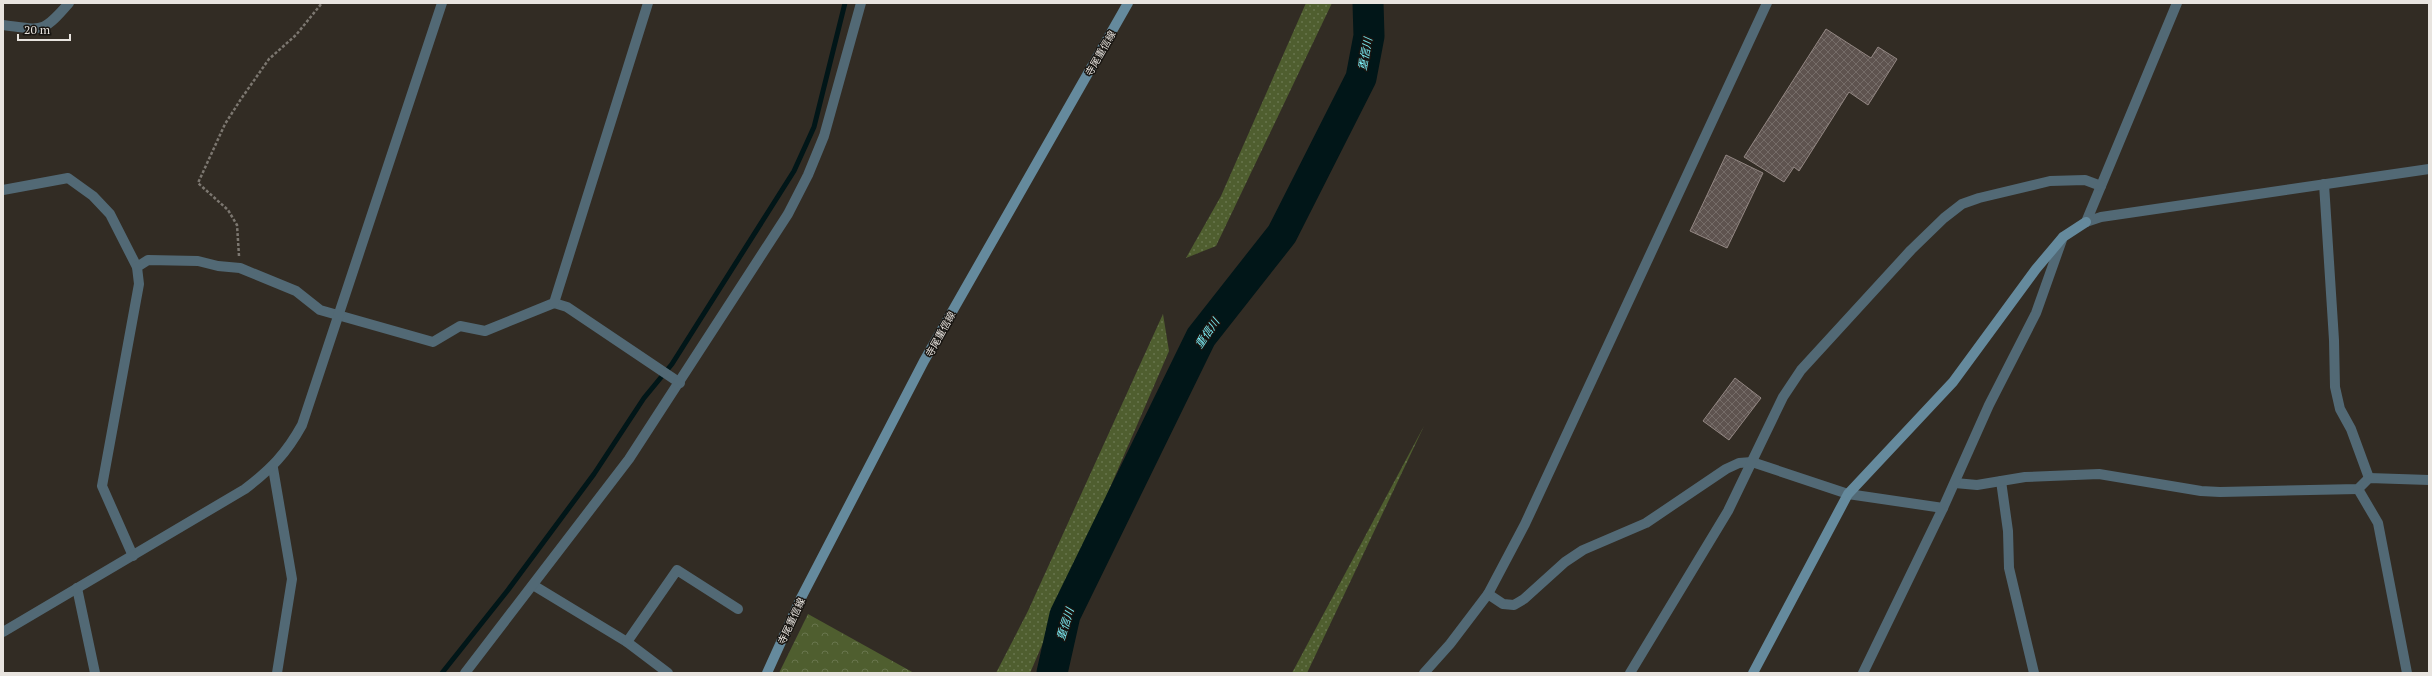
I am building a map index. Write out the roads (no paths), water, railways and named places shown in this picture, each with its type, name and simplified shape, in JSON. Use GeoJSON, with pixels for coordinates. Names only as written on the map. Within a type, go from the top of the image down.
{"type":"FeatureCollection","features":[{"type":"Feature","properties":{"kind":"main road","name":"寺尾重信線"},"geometry":{"type":"LineString","coordinates":[[767,673],[801,598],[924,361],[1128,3]]}},
{"type":"Feature","properties":{"kind":"main road"},"geometry":{"type":"LineString","coordinates":[[1752,673],[1848,494],[1953,382],[2036,269],[2063,237],[2086,222]]}},
{"type":"Feature","properties":{"kind":"street"},"geometry":{"type":"LineString","coordinates":[[3,24],[36,29],[50,25],[69,3]]}},
{"type":"Feature","properties":{"kind":"street"},"geometry":{"type":"LineString","coordinates":[[3,632],[245,489],[273,468],[291,446],[302,425],[442,3]]}},
{"type":"Feature","properties":{"kind":"street"},"geometry":{"type":"LineString","coordinates":[[554,303],[648,3]]}},
{"type":"Feature","properties":{"kind":"street"},"geometry":{"type":"LineString","coordinates":[[465,673],[629,459],[680,383],[788,214],[808,175],[824,136],[861,3]]}},
{"type":"Feature","properties":{"kind":"street"},"geometry":{"type":"LineString","coordinates":[[1424,673],[1450,644],[1488,594],[1525,524],[1767,3]]}},
{"type":"Feature","properties":{"kind":"street"},"geometry":{"type":"LineString","coordinates":[[2086,222],[2177,3]]}},
{"type":"Feature","properties":{"kind":"street"},"geometry":{"type":"LineString","coordinates":[[2086,222],[2101,217],[2429,169]]}},
{"type":"Feature","properties":{"kind":"street"},"geometry":{"type":"LineString","coordinates":[[3,190],[68,178],[93,196],[110,214],[137,267],[139,284],[102,486],[133,556]]}},
{"type":"Feature","properties":{"kind":"street"},"geometry":{"type":"LineString","coordinates":[[1630,673],[1728,511],[1773,415],[1801,370],[1911,250],[1944,218],[1962,204],[1979,198],[2050,181],[2085,180],[2101,186]]}},
{"type":"Feature","properties":{"kind":"street"},"geometry":{"type":"LineString","coordinates":[[2324,184],[2334,340],[2335,387],[2340,409],[2351,429],[2369,478]]}},
{"type":"Feature","properties":{"kind":"street"},"geometry":{"type":"LineString","coordinates":[[1863,673],[1955,483],[1989,405],[2036,313],[2063,237]]}},
{"type":"Feature","properties":{"kind":"street"},"geometry":{"type":"LineString","coordinates":[[137,267],[148,260],[198,261],[218,266],[240,268],[296,291],[320,310],[433,342],[460,326],[486,331],[554,303],[567,307],[680,383]]}},
{"type":"Feature","properties":{"kind":"street"},"geometry":{"type":"LineString","coordinates":[[1488,594],[1503,604],[1514,605],[1524,599],[1564,562],[1583,550],[1646,523],[1726,469],[1739,464],[1752,462],[1848,494],[1943,508]]}},
{"type":"Feature","properties":{"kind":"street"},"geometry":{"type":"LineString","coordinates":[[273,468],[292,579],[277,673]]}},
{"type":"Feature","properties":{"kind":"street"},"geometry":{"type":"LineString","coordinates":[[1955,483],[1977,485],[2032,477],[2099,474],[2201,492],[2358,490],[2369,478],[2429,480]]}},
{"type":"Feature","properties":{"kind":"street"},"geometry":{"type":"LineString","coordinates":[[2001,481],[2008,531],[2009,568],[2034,673]]}},
{"type":"Feature","properties":{"kind":"street"},"geometry":{"type":"LineString","coordinates":[[2358,490],[2378,523],[2407,673]]}},
{"type":"Feature","properties":{"kind":"street"},"geometry":{"type":"LineString","coordinates":[[627,642],[677,570],[738,609]]}},
{"type":"Feature","properties":{"kind":"street"},"geometry":{"type":"LineString","coordinates":[[533,585],[627,642],[668,673]]}},
{"type":"Feature","properties":{"kind":"street"},"geometry":{"type":"LineString","coordinates":[[77,588],[95,673]]}},
{"type":"Feature","properties":{"kind":"waterway"},"geometry":{"type":"LineString","coordinates":[[442,673],[508,590],[594,474],[644,398],[672,364],[794,171],[814,127],[845,3]]}},
{"type":"Feature","properties":{"kind":"waterway","name":"重信川"},"geometry":{"type":"LineString","coordinates":[[1052,673],[1065,615],[1201,337],[1282,234],[1361,78],[1369,36],[1368,3]]}}]}
